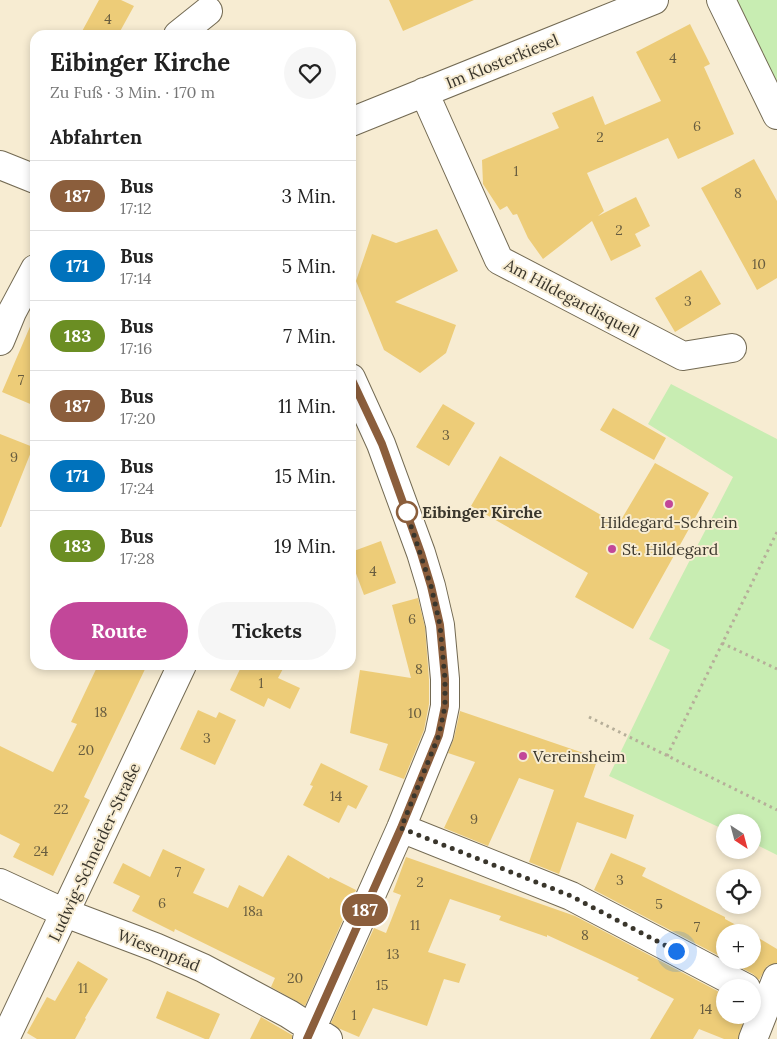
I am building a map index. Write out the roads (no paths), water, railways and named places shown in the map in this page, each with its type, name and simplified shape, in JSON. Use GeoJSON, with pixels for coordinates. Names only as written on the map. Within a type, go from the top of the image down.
{"type":"FeatureCollection","features":[{"type":"Feature","properties":{"kind":"street","name":"Im Klosterkiesel"},"geometry":{"type":"LineString","coordinates":[[356,120],[654,0]]}},
{"type":"Feature","properties":{"kind":"street"},"geometry":{"type":"LineString","coordinates":[[721,0],[777,115]]}},
{"type":"Feature","properties":{"kind":"street"},"geometry":{"type":"LineString","coordinates":[[186,30],[210,15]]}},
{"type":"Feature","properties":{"kind":"street","name":"Am Hildegardisquell"},"geometry":{"type":"LineString","coordinates":[[424,92],[499,260],[683,356],[732,348]]}},
{"type":"Feature","properties":{"kind":"street"},"geometry":{"type":"LineString","coordinates":[[0,165],[30,177]]}},
{"type":"Feature","properties":{"kind":"street"},"geometry":{"type":"LineString","coordinates":[[0,341],[12,312],[30,278]]}},
{"type":"Feature","properties":{"kind":"street"},"geometry":{"type":"LineString","coordinates":[[316,1036],[439,735],[445,706],[445,679],[440,625],[431,586],[382,444],[356,389]]}},
{"type":"Feature","properties":{"kind":"street","name":"Ludwig-Schneider-Straße"},"geometry":{"type":"LineString","coordinates":[[15,1036],[65,913],[180,670]]}},
{"type":"Feature","properties":{"kind":"street"},"geometry":{"type":"LineString","coordinates":[[401,828],[571,896],[741,979]]}},
{"type":"Feature","properties":{"kind":"street","name":"Wiesenpfad"},"geometry":{"type":"LineString","coordinates":[[0,883],[65,913],[155,947],[203,968],[289,1014],[316,1036]]}},
{"type":"Feature","properties":{"kind":"street"},"geometry":{"type":"LineString","coordinates":[[753,1039],[755,1024]]}},
{"type":"Feature","properties":{"kind":"place","name":"Hildegard-Schrein"},"geometry":{"type":"Point","coordinates":[669,504]}},
{"type":"Feature","properties":{"kind":"place","name":"Eibinger Kirche"},"geometry":{"type":"Point","coordinates":[407,512]}},
{"type":"Feature","properties":{"kind":"place","name":"St. Hildegard"},"geometry":{"type":"Point","coordinates":[612,549]}},
{"type":"Feature","properties":{"kind":"place","name":"Vereinsheim"},"geometry":{"type":"Point","coordinates":[523,756]}}]}
